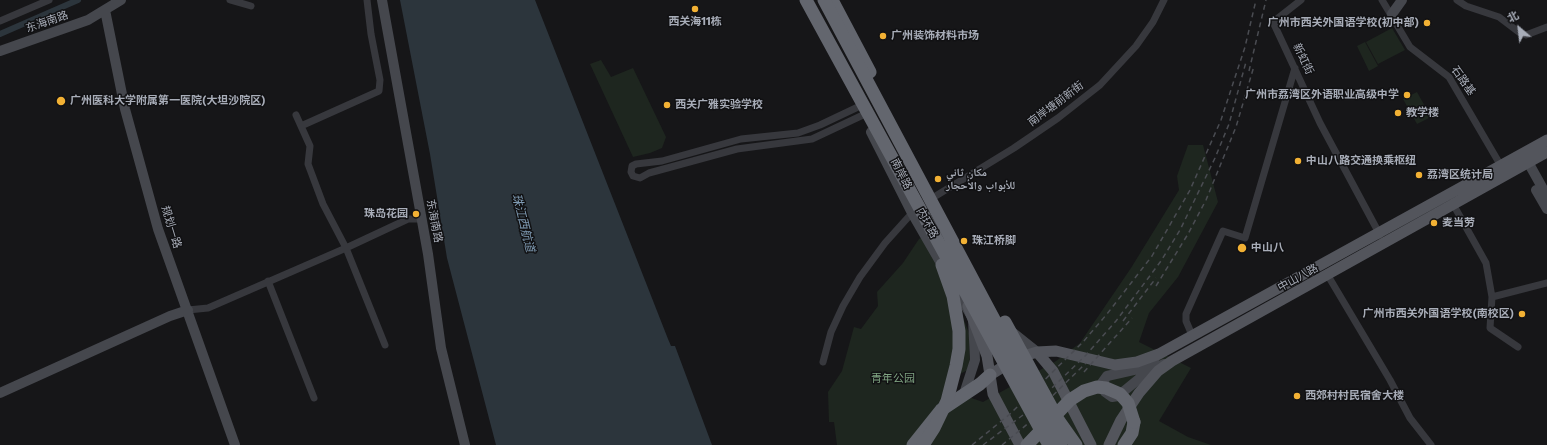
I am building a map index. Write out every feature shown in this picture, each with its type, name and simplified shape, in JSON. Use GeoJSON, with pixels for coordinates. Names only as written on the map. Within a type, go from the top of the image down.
{"type":"FeatureCollection","features":[{"type":"Feature","properties":{"kind":"highway","name":"内环路"},"geometry":{"type":"LineString","coordinates":[[806,0],[863,113],[1049,445]]}},
{"type":"Feature","properties":{"kind":"highway","name":"内环路"},"geometry":{"type":"LineString","coordinates":[[824,0],[934,214],[1061,445]]}},
{"type":"Feature","properties":{"kind":"highway"},"geometry":{"type":"LineString","coordinates":[[832,0],[870,72]]}},
{"type":"Feature","properties":{"kind":"highway"},"geometry":{"type":"LineString","coordinates":[[863,113],[944,268],[951,286],[956,310],[959,349],[951,387],[934,428],[923,445]]}},
{"type":"Feature","properties":{"kind":"highway"},"geometry":{"type":"LineString","coordinates":[[934,214],[983,281],[1059,421],[1076,445]]}},
{"type":"Feature","properties":{"kind":"highway"},"geometry":{"type":"LineString","coordinates":[[913,445],[941,410],[990,375]]}},
{"type":"Feature","properties":{"kind":"highway"},"geometry":{"type":"LineString","coordinates":[[1027,445],[1070,400],[1084,391],[1097,387],[1114,390],[1128,403],[1134,422],[1132,433],[1124,445]]}},
{"type":"Feature","properties":{"kind":"main road","name":"南岸路"},"geometry":{"type":"LineString","coordinates":[[810,0],[950,267],[983,343],[991,387],[995,400],[1020,445]]}},
{"type":"Feature","properties":{"kind":"main road","name":"南岸路"},"geometry":{"type":"LineString","coordinates":[[818,0],[934,214],[947,244],[1000,338],[1004,343],[1026,354]]}},
{"type":"Feature","properties":{"kind":"main road","name":"中山八路"},"geometry":{"type":"LineString","coordinates":[[990,375],[1008,363],[1026,354],[1037,352],[1056,351],[1115,365],[1137,362],[1159,354],[1192,335],[1381,238],[1453,204],[1522,162],[1547,140]]}},
{"type":"Feature","properties":{"kind":"main road","name":"中山八路"},"geometry":{"type":"LineString","coordinates":[[1109,445],[1121,420],[1138,393],[1153,376],[1172,361],[1327,274],[1381,238],[1501,166],[1522,162],[1543,154]]}},
{"type":"Feature","properties":{"kind":"main road"},"geometry":{"type":"LineString","coordinates":[[1037,352],[1052,371],[1091,445]]}},
{"type":"Feature","properties":{"kind":"street"},"geometry":{"type":"LineString","coordinates":[[0,21],[49,0]]}},
{"type":"Feature","properties":{"kind":"street","name":"东海南路"},"geometry":{"type":"LineString","coordinates":[[0,51],[75,26],[121,0]]}},
{"type":"Feature","properties":{"kind":"street"},"geometry":{"type":"LineString","coordinates":[[230,0],[251,6]]}},
{"type":"Feature","properties":{"kind":"street"},"geometry":{"type":"LineString","coordinates":[[301,126],[379,91],[380,80],[371,34],[367,0]]}},
{"type":"Feature","properties":{"kind":"street","name":"东海南路"},"geometry":{"type":"LineString","coordinates":[[382,0],[422,219],[442,348],[466,445]]}},
{"type":"Feature","properties":{"kind":"street"},"geometry":{"type":"LineString","coordinates":[[800,0],[863,113],[912,213],[973,319],[975,360],[970,380],[964,394]]}},
{"type":"Feature","properties":{"kind":"street"},"geometry":{"type":"LineString","coordinates":[[827,0],[858,57],[870,72],[948,224],[1000,319],[1012,332],[1037,352]]}},
{"type":"Feature","properties":{"kind":"street","name":"南岸塘前新街"},"geometry":{"type":"LineString","coordinates":[[934,197],[1014,148],[1058,118],[1095,89],[1136,46],[1164,0]]}},
{"type":"Feature","properties":{"kind":"street","name":"新虹街"},"geometry":{"type":"LineString","coordinates":[[1301,0],[1274,22],[1320,123],[1381,238]]}},
{"type":"Feature","properties":{"kind":"street","name":"石路基"},"geometry":{"type":"LineString","coordinates":[[1382,0],[1392,14],[1410,47],[1449,77],[1501,166]]}},
{"type":"Feature","properties":{"kind":"street"},"geometry":{"type":"LineString","coordinates":[[1392,14],[1402,0]]}},
{"type":"Feature","properties":{"kind":"street"},"geometry":{"type":"LineString","coordinates":[[1457,0],[1466,6],[1499,17],[1520,33],[1526,35],[1547,26]]}},
{"type":"Feature","properties":{"kind":"street","name":"规划一路"},"geometry":{"type":"LineString","coordinates":[[105,10],[125,110],[158,229],[235,445]]}},
{"type":"Feature","properties":{"kind":"street"},"geometry":{"type":"LineString","coordinates":[[852,62],[870,72]]}},
{"type":"Feature","properties":{"kind":"street"},"geometry":{"type":"LineString","coordinates":[[1192,335],[1186,321],[1186,314],[1223,231],[1245,238],[1295,68]]}},
{"type":"Feature","properties":{"kind":"street"},"geometry":{"type":"LineString","coordinates":[[863,113],[812,139],[737,149],[649,173],[640,178],[633,176],[631,172],[632,166],[636,164],[662,161],[741,139],[798,133],[863,113]]}},
{"type":"Feature","properties":{"kind":"street"},"geometry":{"type":"LineString","coordinates":[[296,115],[310,146],[308,164],[323,204],[346,248],[386,344]]}},
{"type":"Feature","properties":{"kind":"street"},"geometry":{"type":"LineString","coordinates":[[1543,154],[1536,170],[1539,181],[1547,196]]}},
{"type":"Feature","properties":{"kind":"street"},"geometry":{"type":"LineString","coordinates":[[1522,162],[1539,181]]}},
{"type":"Feature","properties":{"kind":"street"},"geometry":{"type":"LineString","coordinates":[[1522,162],[1547,210]]}},
{"type":"Feature","properties":{"kind":"street"},"geometry":{"type":"LineString","coordinates":[[934,197],[934,214]]}},
{"type":"Feature","properties":{"kind":"street"},"geometry":{"type":"LineString","coordinates":[[1453,204],[1486,263],[1492,297],[1490,328],[1518,347]]}},
{"type":"Feature","properties":{"kind":"street"},"geometry":{"type":"LineString","coordinates":[[823,362],[831,332],[843,306],[860,278],[885,243],[912,213]]}},
{"type":"Feature","properties":{"kind":"street"},"geometry":{"type":"LineString","coordinates":[[0,393],[170,316],[188,310],[208,308],[346,248],[408,219],[422,219]]}},
{"type":"Feature","properties":{"kind":"street"},"geometry":{"type":"LineString","coordinates":[[947,244],[948,224]]}},
{"type":"Feature","properties":{"kind":"street"},"geometry":{"type":"LineString","coordinates":[[1327,274],[1390,380],[1410,418],[1431,445]]}},
{"type":"Feature","properties":{"kind":"street"},"geometry":{"type":"LineString","coordinates":[[268,282],[314,398]]}},
{"type":"Feature","properties":{"kind":"street"},"geometry":{"type":"LineString","coordinates":[[1492,297],[1547,283]]}},
{"type":"Feature","properties":{"kind":"street"},"geometry":{"type":"LineString","coordinates":[[983,343],[992,344],[1000,338]]}},
{"type":"Feature","properties":{"kind":"street"},"geometry":{"type":"LineString","coordinates":[[1159,354],[1138,369],[1107,376],[1102,383],[1105,392],[1113,397],[1118,396],[1146,372],[1172,361]]}},
{"type":"Feature","properties":{"kind":"green space"},"geometry":{"type":"Polygon","coordinates":[[[1392,28],[1405,50],[1378,64],[1366,42],[1392,28]]]}},
{"type":"Feature","properties":{"kind":"green space"},"geometry":{"type":"Polygon","coordinates":[[[1365,42],[1378,66],[1369,71],[1357,46],[1365,42]]]}},
{"type":"Feature","properties":{"kind":"green space"},"geometry":{"type":"Polygon","coordinates":[[[601,60],[611,77],[633,68],[666,137],[662,148],[650,153],[633,157],[590,64],[601,60]]]}},
{"type":"Feature","properties":{"kind":"green space"},"geometry":{"type":"Polygon","coordinates":[[[1417,92],[1431,117],[1417,124],[1403,99],[1417,92]]]}},
{"type":"Feature","properties":{"kind":"green space","name":"青年公园"},"geometry":{"type":"Polygon","coordinates":[[[1188,145],[1203,145],[1218,202],[1178,277],[1149,313],[1139,342],[1191,368],[1159,421],[1188,437],[1211,445],[837,445],[834,422],[829,422],[828,392],[842,371],[854,327],[861,329],[878,306],[877,292],[903,263],[919,239],[922,237],[953,292],[969,333],[970,369],[960,374],[954,392],[983,402],[1056,361],[1080,343],[1131,268],[1179,190],[1177,176],[1188,145]]]}},
{"type":"Feature","properties":{"kind":"water","name":"珠江西航道"},"geometry":{"type":"Polygon","coordinates":[[[400,0],[535,0],[668,339],[671,346],[675,346],[712,445],[496,445],[447,258],[430,154],[400,0]]]}},
{"type":"Feature","properties":{"kind":"waterway"},"geometry":{"type":"LineString","coordinates":[[0,34],[78,0]]}},
{"type":"Feature","properties":{"kind":"railway"},"geometry":{"type":"LineString","coordinates":[[972,445],[1010,414],[1083,342],[1152,256],[1190,190],[1221,120],[1245,47],[1256,0]]}},
{"type":"Feature","properties":{"kind":"railway"},"geometry":{"type":"LineString","coordinates":[[1249,71],[1266,0]]}},
{"type":"Feature","properties":{"kind":"railway"},"geometry":{"type":"LineString","coordinates":[[983,445],[1027,412],[1086,355],[1116,321],[1161,261],[1180,230],[1215,158],[1229,124],[1246,62]]}},
{"type":"Feature","properties":{"kind":"railway"},"geometry":{"type":"LineString","coordinates":[[1156,286],[1188,234],[1206,200],[1236,127],[1254,66]]}},
{"type":"Feature","properties":{"kind":"railway"},"geometry":{"type":"LineString","coordinates":[[1123,321],[1156,278]]}},
{"type":"Feature","properties":{"kind":"railway"},"geometry":{"type":"LineString","coordinates":[[1084,372],[1132,318]]}},
{"type":"Feature","properties":{"kind":"railway"},"geometry":{"type":"LineString","coordinates":[[1040,408],[1086,363]]}},
{"type":"Feature","properties":{"kind":"railway"},"geometry":{"type":"LineString","coordinates":[[1002,445],[1048,407]]}},
{"type":"Feature","properties":{"kind":"place","name":"西关海11栋"},"geometry":{"type":"Point","coordinates":[695,9]}},
{"type":"Feature","properties":{"kind":"place","name":"广州市西关外国语学校(初中部)"},"geometry":{"type":"Point","coordinates":[1427,23]}},
{"type":"Feature","properties":{"kind":"place","name":"广州装饰材料市场"},"geometry":{"type":"Point","coordinates":[883,36]}},
{"type":"Feature","properties":{"kind":"place","name":"广州市荔湾区外语职业高级中学"},"geometry":{"type":"Point","coordinates":[1407,95]}},
{"type":"Feature","properties":{"kind":"place","name":"广州医科大学附属第一医院(大坦沙院区)"},"geometry":{"type":"Point","coordinates":[61,101]}},
{"type":"Feature","properties":{"kind":"place","name":"西关广雅实验学校"},"geometry":{"type":"Point","coordinates":[667,105]}},
{"type":"Feature","properties":{"kind":"place","name":"教学楼"},"geometry":{"type":"Point","coordinates":[1398,113]}},
{"type":"Feature","properties":{"kind":"place","name":"中山八路交通换乘枢纽"},"geometry":{"type":"Point","coordinates":[1298,161]}},
{"type":"Feature","properties":{"kind":"place","name":"荔湾区统计局"},"geometry":{"type":"Point","coordinates":[1419,175]}},
{"type":"Feature","properties":{"kind":"place","name":"مكان ثاني للأبواب والأحجار"},"geometry":{"type":"Point","coordinates":[938,179]}},
{"type":"Feature","properties":{"kind":"place","name":"珠岛花园"},"geometry":{"type":"Point","coordinates":[416,214]}},
{"type":"Feature","properties":{"kind":"place","name":"麦当劳"},"geometry":{"type":"Point","coordinates":[1434,223]}},
{"type":"Feature","properties":{"kind":"place","name":"珠江桥脚"},"geometry":{"type":"Point","coordinates":[964,241]}},
{"type":"Feature","properties":{"kind":"place","name":"中山八"},"geometry":{"type":"Point","coordinates":[1242,248]}},
{"type":"Feature","properties":{"kind":"place","name":"广州市西关外国语学校(南校区)"},"geometry":{"type":"Point","coordinates":[1522,314]}},
{"type":"Feature","properties":{"kind":"place","name":"西郊村村民宿舍大楼"},"geometry":{"type":"Point","coordinates":[1297,396]}}]}
